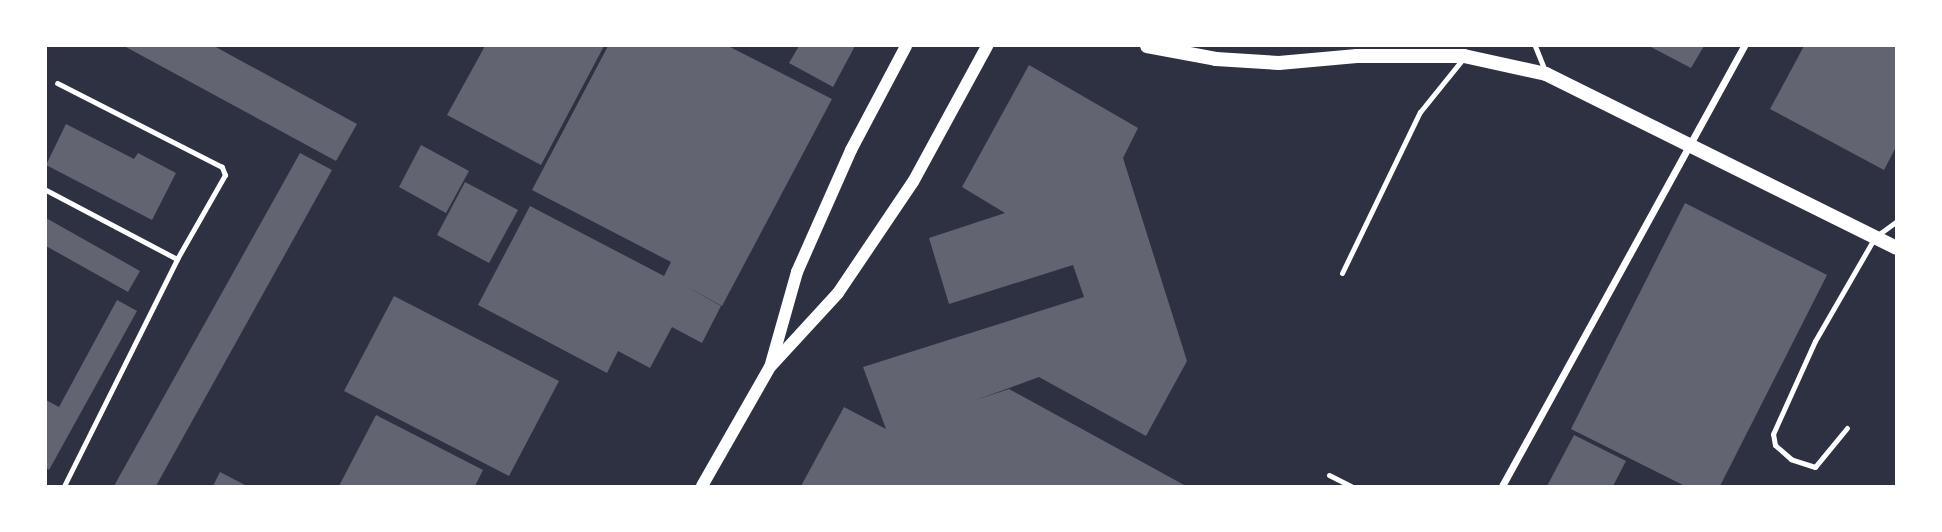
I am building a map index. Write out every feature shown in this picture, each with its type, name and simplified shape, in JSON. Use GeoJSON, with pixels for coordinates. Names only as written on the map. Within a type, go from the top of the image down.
{"type":"FeatureCollection","features":[{"type":"Feature","properties":{"kind":"main road"},"geometry":{"type":"LineString","coordinates":[[1147,46],[1204,57],[1279,63],[1357,56],[1464,56],[1546,74],[1896,248]]}},
{"type":"Feature","properties":{"kind":"street"},"geometry":{"type":"LineString","coordinates":[[770,367],[797,272],[851,150],[906,46]]}},
{"type":"Feature","properties":{"kind":"street"},"geometry":{"type":"LineString","coordinates":[[702,486],[770,367],[853,271],[913,182],[987,46]]}},
{"type":"Feature","properties":{"kind":"street"},"geometry":{"type":"LineString","coordinates":[[1502,486],[1744,46]]}},
{"type":"Feature","properties":{"kind":"lane"},"geometry":{"type":"LineString","coordinates":[[1535,46],[1546,74]]}},
{"type":"Feature","properties":{"kind":"lane"},"geometry":{"type":"LineString","coordinates":[[1342,273],[1420,112],[1464,56]]}},
{"type":"Feature","properties":{"kind":"lane"},"geometry":{"type":"LineString","coordinates":[[57,83],[222,167],[225,175],[177,259],[64,486]]}},
{"type":"Feature","properties":{"kind":"lane"},"geometry":{"type":"LineString","coordinates":[[46,190],[177,259]]}},
{"type":"Feature","properties":{"kind":"lane"},"geometry":{"type":"LineString","coordinates":[[1847,428],[1815,467],[1791,459],[1775,444],[1773,434],[1815,341],[1875,237],[1896,222]]}},
{"type":"Feature","properties":{"kind":"lane"},"geometry":{"type":"LineString","coordinates":[[1329,475],[1350,486]]}},
{"type":"Feature","properties":{"kind":"building"},"geometry":{"type":"Polygon","coordinates":[[[124,46],[214,46],[357,124],[336,161],[124,46]]]}},
{"type":"Feature","properties":{"kind":"building"},"geometry":{"type":"Polygon","coordinates":[[[485,46],[604,46],[541,165],[447,115],[485,46]]]}},
{"type":"Feature","properties":{"kind":"building"},"geometry":{"type":"Polygon","coordinates":[[[608,46],[728,46],[832,99],[722,306],[680,283],[721,306],[702,343],[672,327],[650,368],[618,351],[607,373],[478,305],[530,206],[664,276],[671,262],[532,190],[608,46]]]}},
{"type":"Feature","properties":{"kind":"building"},"geometry":{"type":"Polygon","coordinates":[[[799,46],[855,46],[833,87],[789,63],[799,46]]]}},
{"type":"Feature","properties":{"kind":"building"},"geometry":{"type":"Polygon","coordinates":[[[1649,46],[1704,46],[1691,68],[1649,46]]]}},
{"type":"Feature","properties":{"kind":"building"},"geometry":{"type":"Polygon","coordinates":[[[1804,46],[1896,46],[1896,147],[1884,170],[1770,109],[1804,46]]]}},
{"type":"Feature","properties":{"kind":"building"},"geometry":{"type":"Polygon","coordinates":[[[1029,65],[1138,128],[1123,158],[1187,361],[1146,436],[1039,377],[976,400],[1009,389],[1186,486],[801,486],[844,407],[886,429],[863,367],[1084,297],[1073,265],[949,304],[929,238],[1005,213],[962,187],[1029,65]]]}},
{"type":"Feature","properties":{"kind":"building"},"geometry":{"type":"Polygon","coordinates":[[[66,124],[134,159],[138,153],[176,173],[152,220],[46,165],[66,124]]]}},
{"type":"Feature","properties":{"kind":"building"},"geometry":{"type":"Polygon","coordinates":[[[421,145],[469,171],[446,213],[399,187],[421,145]]]}},
{"type":"Feature","properties":{"kind":"building"},"geometry":{"type":"Polygon","coordinates":[[[300,153],[332,170],[156,486],[114,486],[300,153]]]}},
{"type":"Feature","properties":{"kind":"building"},"geometry":{"type":"Polygon","coordinates":[[[465,182],[518,210],[489,263],[437,235],[465,182]]]}},
{"type":"Feature","properties":{"kind":"building"},"geometry":{"type":"Polygon","coordinates":[[[1685,203],[1827,275],[1720,486],[1685,486],[1571,429],[1685,203]]]}},
{"type":"Feature","properties":{"kind":"building"},"geometry":{"type":"Polygon","coordinates":[[[46,218],[140,271],[128,292],[46,246],[46,218]]]}},
{"type":"Feature","properties":{"kind":"building"},"geometry":{"type":"Polygon","coordinates":[[[394,296],[559,381],[509,476],[344,391],[394,296]]]}},
{"type":"Feature","properties":{"kind":"building"},"geometry":{"type":"Polygon","coordinates":[[[117,300],[137,311],[49,470],[46,468],[46,400],[59,407],[117,300]]]}},
{"type":"Feature","properties":{"kind":"building"},"geometry":{"type":"Polygon","coordinates":[[[376,415],[483,470],[475,486],[339,486],[376,415]]]}},
{"type":"Feature","properties":{"kind":"building"},"geometry":{"type":"Polygon","coordinates":[[[1574,435],[1626,461],[1613,486],[1547,486],[1574,435]]]}},
{"type":"Feature","properties":{"kind":"building"},"geometry":{"type":"Polygon","coordinates":[[[220,472],[247,486],[213,486],[220,472]]]}}]}
